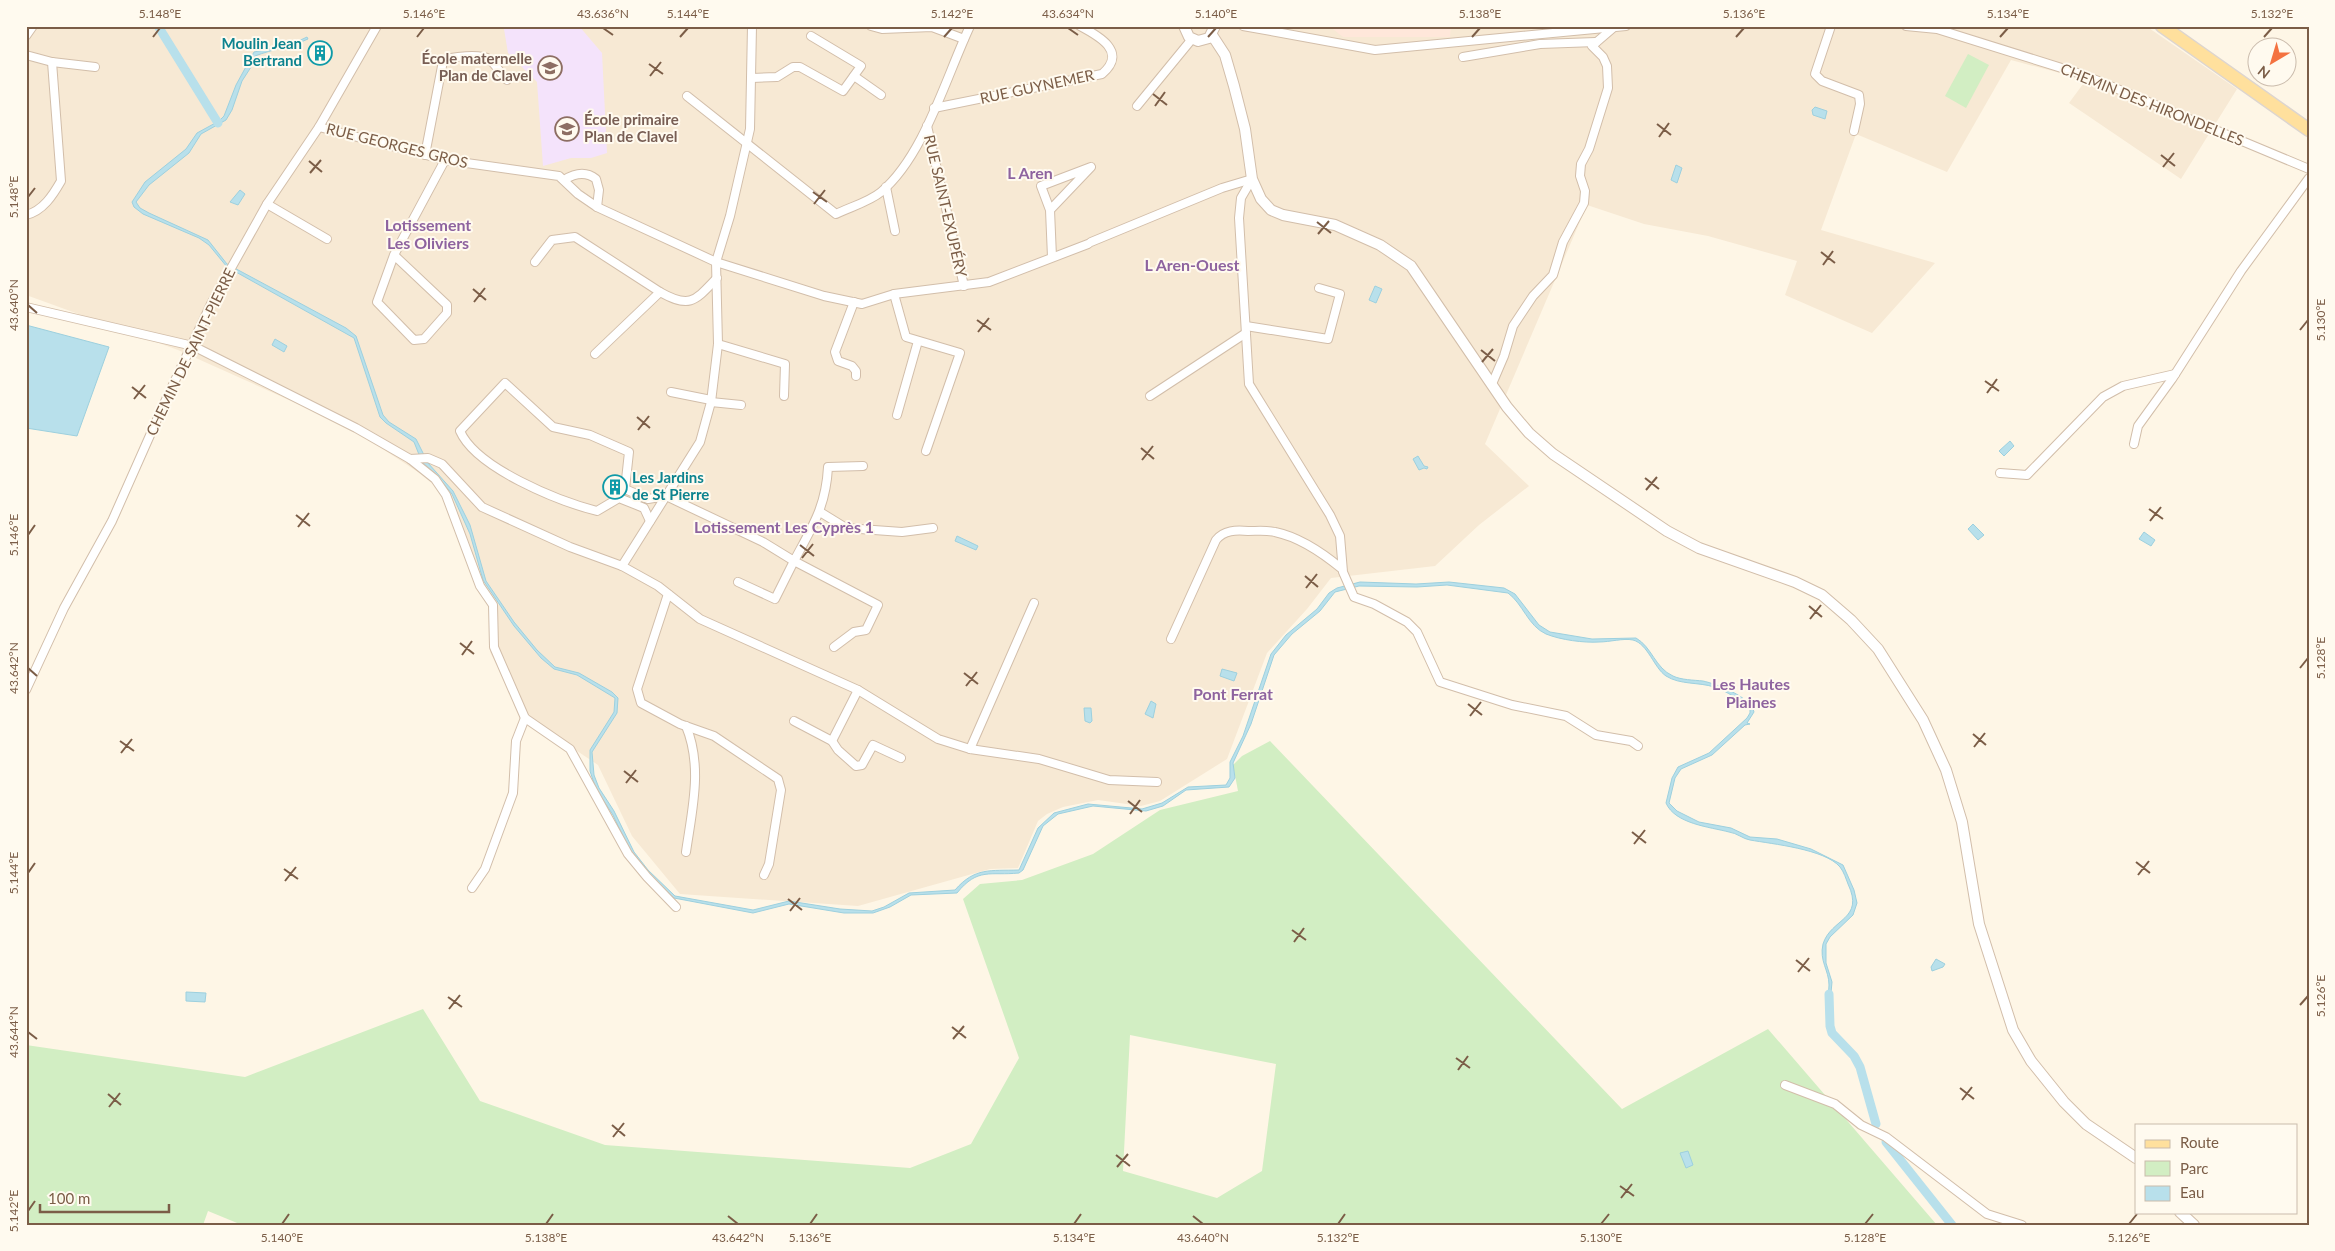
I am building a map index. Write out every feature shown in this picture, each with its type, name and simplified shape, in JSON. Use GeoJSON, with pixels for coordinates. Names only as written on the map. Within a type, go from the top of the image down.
{"type":"FeatureCollection","features":[{"type":"Feature","properties":{"kind":"main road"},"geometry":{"type":"LineString","coordinates":[[2162,26],[2234,79],[2309,130]]}},
{"type":"Feature","properties":{"kind":"main road"},"geometry":{"type":"LineString","coordinates":[[2278,110],[2309,137]]}},
{"type":"Feature","properties":{"kind":"street"},"geometry":{"type":"LineString","coordinates":[[26,36],[33,26]]}},
{"type":"Feature","properties":{"kind":"street","name":"CHEMIN DE SAINT-PIERRE"},"geometry":{"type":"LineString","coordinates":[[26,690],[64,608],[112,521],[211,304],[267,204],[319,127],[377,26]]}},
{"type":"Feature","properties":{"kind":"street"},"geometry":{"type":"LineString","coordinates":[[622,566],[700,442],[711,401],[718,344],[716,262],[748,142],[752,78],[752,26]]}},
{"type":"Feature","properties":{"kind":"street"},"geometry":{"type":"LineString","coordinates":[[871,26],[882,29],[932,27],[964,39]]}},
{"type":"Feature","properties":{"kind":"street"},"geometry":{"type":"LineString","coordinates":[[687,96],[748,142],[836,214],[880,193],[901,172],[927,126],[970,26]]}},
{"type":"Feature","properties":{"kind":"street","name":"RUE GUYNEMER"},"geometry":{"type":"LineString","coordinates":[[934,108],[1102,74],[1110,67],[1112,61],[1112,54],[1108,44],[1098,35],[1080,26]]}},
{"type":"Feature","properties":{"kind":"street"},"geometry":{"type":"LineString","coordinates":[[1243,26],[1375,50],[1626,26]]}},
{"type":"Feature","properties":{"kind":"street"},"geometry":{"type":"LineString","coordinates":[[1831,26],[1815,74],[1822,82],[1859,95],[1860,104],[1854,131]]}},
{"type":"Feature","properties":{"kind":"street","name":"CHEMIN DES HIRONDELLES"},"geometry":{"type":"LineString","coordinates":[[1906,26],[1937,29],[2084,75],[2309,169]]}},
{"type":"Feature","properties":{"kind":"street"},"geometry":{"type":"LineString","coordinates":[[1492,384],[1504,356],[1513,326],[1533,296],[1553,275],[1563,242],[1584,203],[1585,191],[1580,176],[1581,164],[1589,149],[1608,88],[1607,66],[1604,57],[1594,50],[1592,46],[1608,27]]}},
{"type":"Feature","properties":{"kind":"street"},"geometry":{"type":"LineString","coordinates":[[1137,106],[1185,31],[1214,32],[1232,78],[1246,129],[1252,179],[1261,199],[1271,210],[1283,215],[1335,225],[1380,245],[1411,266],[1492,384],[1529,433],[1554,454],[1667,531],[1699,548],[1795,582],[1822,595],[1851,620],[1878,649],[1923,720],[1946,770],[1962,822],[1979,924],[2013,1030],[2031,1061],[2064,1102],[2086,1124],[2135,1157]]}},
{"type":"Feature","properties":{"kind":"street"},"geometry":{"type":"LineString","coordinates":[[752,78],[777,77],[794,67],[800,67],[843,91],[861,66],[811,36]]}},
{"type":"Feature","properties":{"kind":"street"},"geometry":{"type":"LineString","coordinates":[[1463,57],[1540,44],[1596,42]]}},
{"type":"Feature","properties":{"kind":"street"},"geometry":{"type":"LineString","coordinates":[[26,55],[52,62],[95,67]]}},
{"type":"Feature","properties":{"kind":"street"},"geometry":{"type":"LineString","coordinates":[[425,155],[443,61],[449,57],[483,57],[489,59],[507,80]]}},
{"type":"Feature","properties":{"kind":"street"},"geometry":{"type":"LineString","coordinates":[[26,215],[32,214],[52,198],[60,181],[52,62]]}},
{"type":"Feature","properties":{"kind":"street"},"geometry":{"type":"LineString","coordinates":[[854,76],[881,96]]}},
{"type":"Feature","properties":{"kind":"street","name":"RUE SAINT-EXUPÉRY"},"geometry":{"type":"LineString","coordinates":[[927,126],[964,286]]}},
{"type":"Feature","properties":{"kind":"street","name":"RUE GEORGES GROS"},"geometry":{"type":"LineString","coordinates":[[319,127],[445,160],[559,176],[578,194],[597,207],[716,262],[824,296],[862,304],[894,294],[988,282],[1090,243],[1222,188],[1252,179]]}},
{"type":"Feature","properties":{"kind":"street"},"geometry":{"type":"LineString","coordinates":[[394,255],[447,305],[447,313],[424,339],[414,340],[377,302],[394,255],[445,160]]}},
{"type":"Feature","properties":{"kind":"street"},"geometry":{"type":"LineString","coordinates":[[1050,210],[1091,167],[1041,186],[1050,210],[1052,257]]}},
{"type":"Feature","properties":{"kind":"street","name":"RUE GEORGES GROS"},"geometry":{"type":"LineString","coordinates":[[564,180],[571,175],[584,173],[596,179],[599,190],[597,207]]}},
{"type":"Feature","properties":{"kind":"street"},"geometry":{"type":"LineString","coordinates":[[2134,444],[2138,426],[2175,374],[2241,271],[2309,178]]}},
{"type":"Feature","properties":{"kind":"street"},"geometry":{"type":"LineString","coordinates":[[1252,179],[1241,198],[1239,218],[1249,384],[1330,515],[1340,536],[1342,569],[1348,587],[1358,600],[1374,604],[1407,622],[1417,632],[1440,682],[1512,706],[1566,716],[1596,735],[1631,741],[1638,746]]}},
{"type":"Feature","properties":{"kind":"street"},"geometry":{"type":"LineString","coordinates":[[886,187],[895,230]]}},
{"type":"Feature","properties":{"kind":"street"},"geometry":{"type":"LineString","coordinates":[[267,204],[327,238]]}},
{"type":"Feature","properties":{"kind":"street"},"geometry":{"type":"LineString","coordinates":[[534,262],[552,240],[575,237],[675,301],[688,303],[698,298],[717,278]]}},
{"type":"Feature","properties":{"kind":"street"},"geometry":{"type":"LineString","coordinates":[[1150,396],[1246,329],[1328,339],[1340,294],[1319,288]]}},
{"type":"Feature","properties":{"kind":"street"},"geometry":{"type":"LineString","coordinates":[[595,354],[660,292]]}},
{"type":"Feature","properties":{"kind":"street"},"geometry":{"type":"LineString","coordinates":[[894,294],[906,337],[960,353],[926,451]]}},
{"type":"Feature","properties":{"kind":"street"},"geometry":{"type":"LineString","coordinates":[[854,302],[835,352],[838,361],[852,366],[856,371],[856,376]]}},
{"type":"Feature","properties":{"kind":"street"},"geometry":{"type":"LineString","coordinates":[[26,307],[193,346],[413,458],[435,479],[446,495],[480,586],[493,605],[494,647],[525,718],[570,749],[628,854],[647,878],[676,907]]}},
{"type":"Feature","properties":{"kind":"street"},"geometry":{"type":"LineString","coordinates":[[897,415],[918,341]]}},
{"type":"Feature","properties":{"kind":"street"},"geometry":{"type":"LineString","coordinates":[[718,344],[785,364],[784,396]]}},
{"type":"Feature","properties":{"kind":"street"},"geometry":{"type":"LineString","coordinates":[[2000,473],[2027,475],[2103,396],[2123,386],[2175,374]]}},
{"type":"Feature","properties":{"kind":"street"},"geometry":{"type":"LineString","coordinates":[[505,383],[553,427],[590,435],[629,452],[625,489],[618,498],[597,511],[574,505],[493,466],[465,443],[460,431],[505,383]]}},
{"type":"Feature","properties":{"kind":"street"},"geometry":{"type":"LineString","coordinates":[[671,392],[741,406]]}},
{"type":"Feature","properties":{"kind":"street"},"geometry":{"type":"LineString","coordinates":[[413,458],[428,458],[442,464],[482,507],[570,547],[622,566],[658,586],[700,619],[858,690],[938,739],[970,749],[1039,759],[1109,780],[1157,782]]}},
{"type":"Feature","properties":{"kind":"street"},"geometry":{"type":"LineString","coordinates":[[738,582],[775,599],[820,512],[826,487],[828,467],[863,466]]}},
{"type":"Feature","properties":{"kind":"street"},"geometry":{"type":"LineString","coordinates":[[625,489],[648,499],[666,496],[763,542],[794,561],[878,605],[866,630],[854,632],[834,647]]}},
{"type":"Feature","properties":{"kind":"street"},"geometry":{"type":"LineString","coordinates":[[618,498],[644,508],[650,521]]}},
{"type":"Feature","properties":{"kind":"street"},"geometry":{"type":"LineString","coordinates":[[820,512],[846,528],[902,532],[933,528]]}},
{"type":"Feature","properties":{"kind":"street"},"geometry":{"type":"LineString","coordinates":[[1171,639],[1216,540],[1225,533],[1234,530],[1275,532],[1301,542],[1342,569]]}},
{"type":"Feature","properties":{"kind":"street"},"geometry":{"type":"LineString","coordinates":[[668,594],[637,689],[641,703],[686,726],[714,736],[778,779],[781,790],[768,864],[764,875]]}},
{"type":"Feature","properties":{"kind":"street"},"geometry":{"type":"LineString","coordinates":[[970,749],[1034,603]]}},
{"type":"Feature","properties":{"kind":"street"},"geometry":{"type":"LineString","coordinates":[[832,741],[858,690]]}},
{"type":"Feature","properties":{"kind":"street"},"geometry":{"type":"LineString","coordinates":[[472,888],[485,869],[513,792],[516,741],[525,718]]}},
{"type":"Feature","properties":{"kind":"street"},"geometry":{"type":"LineString","coordinates":[[794,721],[832,741],[838,750],[856,766],[862,765],[874,745],[901,758]]}},
{"type":"Feature","properties":{"kind":"street"},"geometry":{"type":"LineString","coordinates":[[686,726],[693,744],[696,773],[686,852]]}},
{"type":"Feature","properties":{"kind":"street"},"geometry":{"type":"LineString","coordinates":[[1784,1085],[1835,1104],[1861,1125],[1886,1138],[1987,1214],[2022,1225]]}},
{"type":"Feature","properties":{"kind":"street"},"geometry":{"type":"LineString","coordinates":[[2182,1214],[2194,1225]]}},
{"type":"Feature","properties":{"kind":"shaded area"},"geometry":{"type":"Polygon","coordinates":[[[26,26],[2146,26],[2237,89],[2181,179],[2069,103],[2086,80],[2011,60],[1947,172],[1856,134],[1821,230],[1935,263],[1872,333],[1785,295],[1797,261],[1708,236],[1644,224],[1587,205],[1485,444],[1529,486],[1479,525],[1435,566],[1331,578],[1307,609],[1267,653],[1227,759],[1160,801],[1141,806],[1098,800],[1063,807],[1047,814],[1038,821],[1018,868],[990,869],[858,906],[680,894],[632,836],[598,765],[522,714],[490,652],[493,620],[474,563],[441,487],[349,427],[178,350],[26,295],[26,26]]]}},
{"type":"Feature","properties":{"kind":"shaded area"},"geometry":{"type":"Polygon","coordinates":[[[507,26],[579,26],[602,53],[607,153],[591,158],[571,158],[543,166],[537,82],[508,53],[504,29],[507,26]]]}},
{"type":"Feature","properties":{"kind":"shaded area"},"geometry":{"type":"Polygon","coordinates":[[[1329,26],[1451,26],[1450,37],[1343,37],[1329,26]]]}},
{"type":"Feature","properties":{"kind":"green space"},"geometry":{"type":"Polygon","coordinates":[[[1968,54],[1989,65],[1966,108],[1945,96],[1968,54]]]}},
{"type":"Feature","properties":{"kind":"green space"},"geometry":{"type":"Polygon","coordinates":[[[1270,741],[1622,1109],[1768,1029],[1937,1225],[242,1225],[208,1211],[203,1225],[26,1225],[26,1045],[245,1077],[423,1009],[480,1101],[605,1145],[910,1168],[971,1144],[1019,1058],[963,899],[980,884],[1022,880],[1093,854],[1160,810],[1238,791],[1233,765],[1242,756],[1270,741]],[[1130,1035],[1123,1171],[1217,1198],[1262,1171],[1276,1064],[1130,1035]]]}},
{"type":"Feature","properties":{"kind":"water"},"geometry":{"type":"Polygon","coordinates":[[[307,37],[308,39],[302,42],[255,56],[253,64],[242,81],[232,110],[226,120],[201,134],[189,153],[149,185],[136,202],[140,208],[149,213],[208,240],[227,264],[346,328],[356,336],[383,415],[389,422],[416,439],[428,463],[453,491],[470,525],[486,581],[514,622],[537,650],[555,667],[579,673],[612,692],[618,698],[617,713],[592,752],[594,775],[599,788],[614,811],[634,852],[648,870],[675,896],[753,910],[789,901],[840,909],[872,911],[884,907],[909,893],[955,890],[969,877],[976,874],[991,871],[1019,870],[1038,828],[1054,813],[1088,804],[1142,809],[1162,803],[1188,787],[1226,785],[1230,778],[1230,762],[1243,736],[1271,654],[1286,635],[1317,609],[1329,593],[1337,588],[1360,582],[1416,584],[1449,582],[1504,588],[1515,594],[1539,625],[1550,632],[1592,639],[1636,638],[1646,647],[1662,668],[1673,676],[1703,681],[1724,688],[1740,696],[1752,706],[1754,712],[1747,723],[1750,724],[1745,725],[1712,755],[1681,769],[1675,778],[1669,803],[1677,811],[1699,822],[1731,828],[1750,837],[1777,839],[1811,849],[1843,865],[1854,890],[1857,903],[1853,915],[1830,937],[1826,944],[1826,963],[1832,982],[1829,1014],[1827,1003],[1829,980],[1822,955],[1823,944],[1827,935],[1850,912],[1852,905],[1852,896],[1840,867],[1833,861],[1811,852],[1747,839],[1732,833],[1694,824],[1677,816],[1666,803],[1672,778],[1678,767],[1709,753],[1747,718],[1750,708],[1719,689],[1708,685],[1671,679],[1658,668],[1647,651],[1638,642],[1625,639],[1586,642],[1552,636],[1535,626],[1508,593],[1447,585],[1417,587],[1359,586],[1335,592],[1320,611],[1292,634],[1274,655],[1251,724],[1233,763],[1235,778],[1229,787],[1186,790],[1163,806],[1146,811],[1093,806],[1058,814],[1043,826],[1023,870],[1019,873],[985,874],[971,879],[957,893],[911,895],[890,907],[873,913],[844,913],[789,904],[753,913],[674,898],[652,878],[628,847],[613,815],[596,789],[590,771],[590,750],[614,712],[615,698],[577,675],[554,669],[541,658],[514,626],[483,580],[470,534],[452,494],[422,462],[414,442],[380,417],[354,338],[227,267],[209,245],[199,238],[143,214],[134,207],[132,202],[145,182],[186,149],[197,133],[219,121],[224,116],[236,85],[254,52],[290,45],[307,37]]]}},
{"type":"Feature","properties":{"kind":"water"},"geometry":{"type":"Polygon","coordinates":[[[1815,107],[1827,111],[1825,119],[1813,115],[1812,110],[1815,107]]]}},
{"type":"Feature","properties":{"kind":"water"},"geometry":{"type":"Polygon","coordinates":[[[1676,165],[1682,168],[1677,183],[1671,180],[1676,165]]]}},
{"type":"Feature","properties":{"kind":"water"},"geometry":{"type":"Polygon","coordinates":[[[240,190],[245,194],[238,205],[230,202],[240,190]]]}},
{"type":"Feature","properties":{"kind":"water"},"geometry":{"type":"Polygon","coordinates":[[[1375,286],[1382,289],[1376,303],[1369,300],[1375,286]]]}},
{"type":"Feature","properties":{"kind":"water"},"geometry":{"type":"Polygon","coordinates":[[[26,325],[109,347],[77,436],[26,428],[26,325]]]}},
{"type":"Feature","properties":{"kind":"water"},"geometry":{"type":"Polygon","coordinates":[[[275,339],[287,346],[284,352],[272,345],[275,339]]]}},
{"type":"Feature","properties":{"kind":"water"},"geometry":{"type":"Polygon","coordinates":[[[2010,441],[2014,446],[2004,456],[1999,451],[2010,441]]]}},
{"type":"Feature","properties":{"kind":"water"},"geometry":{"type":"Polygon","coordinates":[[[1418,456],[1424,466],[1428,467],[1427,469],[1419,470],[1413,459],[1418,456]]]}},
{"type":"Feature","properties":{"kind":"water"},"geometry":{"type":"Polygon","coordinates":[[[1973,524],[1984,535],[1978,540],[1968,529],[1973,524]]]}},
{"type":"Feature","properties":{"kind":"water"},"geometry":{"type":"Polygon","coordinates":[[[2144,532],[2155,540],[2151,546],[2139,539],[2144,532]]]}},
{"type":"Feature","properties":{"kind":"water"},"geometry":{"type":"Polygon","coordinates":[[[957,536],[978,546],[976,550],[955,541],[957,536]]]}},
{"type":"Feature","properties":{"kind":"water"},"geometry":{"type":"Polygon","coordinates":[[[1222,669],[1237,673],[1234,681],[1220,676],[1222,669]]]}},
{"type":"Feature","properties":{"kind":"water"},"geometry":{"type":"Polygon","coordinates":[[[1151,701],[1156,704],[1153,718],[1145,714],[1151,701]]]}},
{"type":"Feature","properties":{"kind":"water"},"geometry":{"type":"Polygon","coordinates":[[[1084,708],[1091,708],[1092,721],[1090,723],[1085,721],[1084,708]]]}},
{"type":"Feature","properties":{"kind":"water"},"geometry":{"type":"Polygon","coordinates":[[[1936,959],[1945,964],[1943,967],[1932,971],[1931,967],[1936,959]]]}},
{"type":"Feature","properties":{"kind":"water"},"geometry":{"type":"Polygon","coordinates":[[[186,992],[206,993],[205,1002],[186,1001],[186,992]]]}},
{"type":"Feature","properties":{"kind":"water"},"geometry":{"type":"Polygon","coordinates":[[[1688,1151],[1693,1165],[1686,1168],[1680,1153],[1688,1151]]]}},
{"type":"Feature","properties":{"kind":"waterway"},"geometry":{"type":"LineString","coordinates":[[158,26],[218,123]]}},
{"type":"Feature","properties":{"kind":"waterway"},"geometry":{"type":"LineString","coordinates":[[1829,994],[1832,1033],[1854,1056],[1860,1067],[1876,1124]]}},
{"type":"Feature","properties":{"kind":"waterway"},"geometry":{"type":"LineString","coordinates":[[1886,1142],[1952,1225]]}},
{"type":"Feature","properties":{"kind":"place","name":"Moulin Jean Bertrand"},"geometry":{"type":"Point","coordinates":[320,53]}},
{"type":"Feature","properties":{"kind":"place","name":"École maternelle Plan de Clavel"},"geometry":{"type":"Point","coordinates":[550,68]}},
{"type":"Feature","properties":{"kind":"place","name":"École primaire Plan de Clavel"},"geometry":{"type":"Point","coordinates":[567,129]}},
{"type":"Feature","properties":{"kind":"place","name":"Les Jardins de St Pierre"},"geometry":{"type":"Point","coordinates":[615,487]}},
{"type":"Feature","properties":{"kind":"district","name":"L Aren"},"geometry":{"type":"Point","coordinates":[1030,173]}},
{"type":"Feature","properties":{"kind":"district","name":"Lotissement Les Oliviers"},"geometry":{"type":"Point","coordinates":[428,234]}},
{"type":"Feature","properties":{"kind":"district","name":"L Aren-Ouest"},"geometry":{"type":"Point","coordinates":[1192,265]}},
{"type":"Feature","properties":{"kind":"district","name":"Lotissement Les Cyprès 1"},"geometry":{"type":"Point","coordinates":[784,527]}},
{"type":"Feature","properties":{"kind":"district","name":"Les Hautes Plaines"},"geometry":{"type":"Point","coordinates":[1751,693]}},
{"type":"Feature","properties":{"kind":"district","name":"Pont Ferrat"},"geometry":{"type":"Point","coordinates":[1233,694]}}]}
